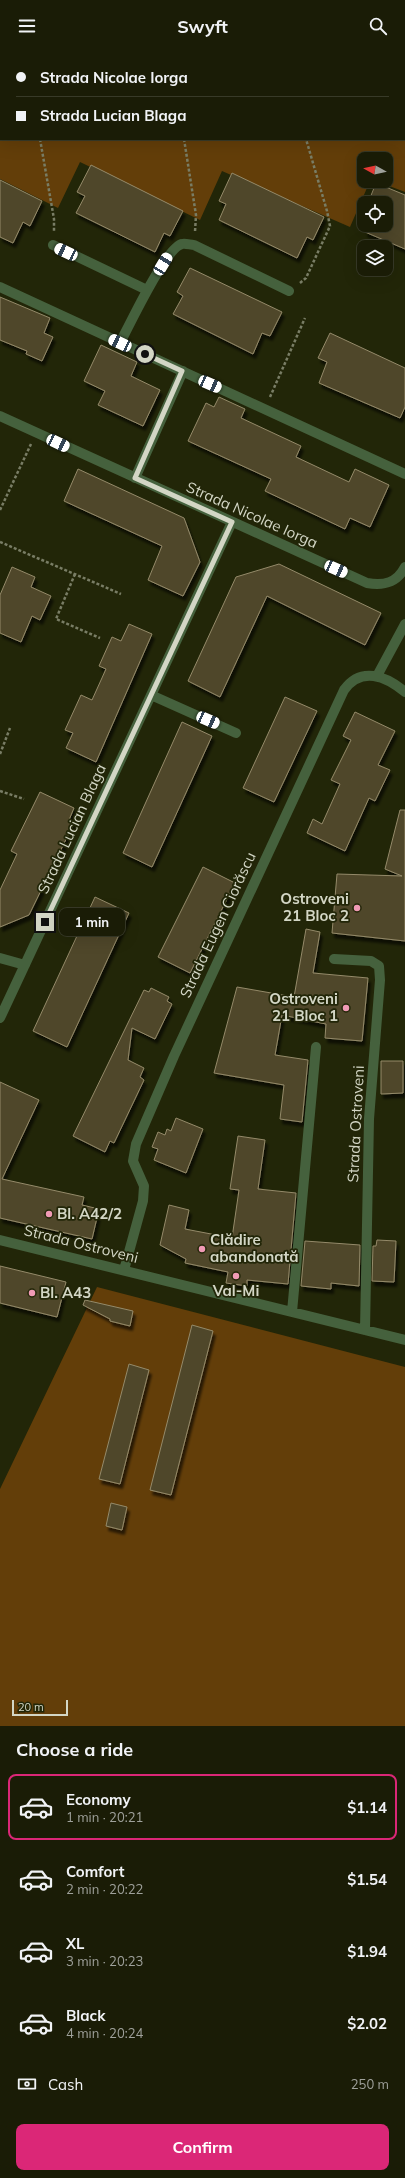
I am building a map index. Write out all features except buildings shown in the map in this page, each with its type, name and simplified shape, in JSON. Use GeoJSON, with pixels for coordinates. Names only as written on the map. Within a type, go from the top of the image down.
{"type":"FeatureCollection","features":[{"type":"Feature","properties":{"kind":"street"},"geometry":{"type":"LineString","coordinates":[[120,343],[148,290],[171,251],[181,244],[194,245],[289,291]]}},
{"type":"Feature","properties":{"kind":"street"},"geometry":{"type":"LineString","coordinates":[[53,245],[148,290]]}},
{"type":"Feature","properties":{"kind":"street"},"geometry":{"type":"LineString","coordinates":[[0,287],[405,474]]}},
{"type":"Feature","properties":{"kind":"street"},"geometry":{"type":"LineString","coordinates":[[135,478],[182,371]]}},
{"type":"Feature","properties":{"kind":"street","name":"Strada Nicolae Iorga"},"geometry":{"type":"LineString","coordinates":[[0,416],[367,583],[378,585],[390,583],[403,571]]}},
{"type":"Feature","properties":{"kind":"street","name":"Strada Lucian Blaga"},"geometry":{"type":"LineString","coordinates":[[0,1018],[232,522]]}},
{"type":"Feature","properties":{"kind":"street"},"geometry":{"type":"LineString","coordinates":[[405,624],[377,676],[389,680],[405,692]]}},
{"type":"Feature","properties":{"kind":"street","name":"Strada Eugen Ciorăscu"},"geometry":{"type":"LineString","coordinates":[[124,1270],[143,1201],[144,1186],[133,1161],[133,1153],[142,1130],[174,1056],[344,690],[355,679],[366,674],[377,676]]}},
{"type":"Feature","properties":{"kind":"street"},"geometry":{"type":"LineString","coordinates":[[151,695],[236,733]]}},
{"type":"Feature","properties":{"kind":"street"},"geometry":{"type":"LineString","coordinates":[[0,958],[25,965]]}},
{"type":"Feature","properties":{"kind":"street","name":"Strada Ostroveni"},"geometry":{"type":"LineString","coordinates":[[334,959],[371,961],[379,966],[380,980],[369,1119],[365,1330]]}},
{"type":"Feature","properties":{"kind":"street"},"geometry":{"type":"LineString","coordinates":[[292,1312],[316,1047]]}},
{"type":"Feature","properties":{"kind":"street","name":"Strada Ostroveni"},"geometry":{"type":"LineString","coordinates":[[0,1240],[405,1340]]}},
{"type":"Feature","properties":{"kind":"path"},"geometry":{"type":"LineString","coordinates":[[40,140],[54,219],[53,245]]}},
{"type":"Feature","properties":{"kind":"path"},"geometry":{"type":"LineString","coordinates":[[184,140],[196,214],[194,245]]}},
{"type":"Feature","properties":{"kind":"path"},"geometry":{"type":"LineString","coordinates":[[289,291],[306,278],[330,226],[306,140]]}},
{"type":"Feature","properties":{"kind":"path"},"geometry":{"type":"LineString","coordinates":[[264,408],[305,318]]}},
{"type":"Feature","properties":{"kind":"path"},"geometry":{"type":"LineString","coordinates":[[0,510],[36,433]]}},
{"type":"Feature","properties":{"kind":"path"},"geometry":{"type":"LineString","coordinates":[[0,542],[121,594]]}},
{"type":"Feature","properties":{"kind":"path"},"geometry":{"type":"LineString","coordinates":[[75,574],[56,619],[100,638]]}},
{"type":"Feature","properties":{"kind":"path"},"geometry":{"type":"LineString","coordinates":[[0,754],[10,728]]}},
{"type":"Feature","properties":{"kind":"path"},"geometry":{"type":"LineString","coordinates":[[0,791],[24,799]]}},
{"type":"Feature","properties":{"kind":"shaded area"},"geometry":{"type":"Polygon","coordinates":[[[0,140],[405,141],[405,192],[393,187],[393,152],[357,152],[357,188],[367,188],[363,196],[357,196],[357,211],[350,227],[222,171],[200,220],[80,162],[58,208],[0,179],[0,140]]]}},
{"type":"Feature","properties":{"kind":"shaded area"},"geometry":{"type":"Polygon","coordinates":[[[97,1287],[405,1367],[405,1726],[0,1726],[0,1489],[97,1287]]]}},
{"type":"Feature","properties":{"kind":"place","name":"Ostroveni 21 Bloc 2"},"geometry":{"type":"Point","coordinates":[357,908]}},
{"type":"Feature","properties":{"kind":"place","name":"Ostroveni 21 Bloc 1"},"geometry":{"type":"Point","coordinates":[346,1008]}},
{"type":"Feature","properties":{"kind":"place","name":"Bl. A42/2"},"geometry":{"type":"Point","coordinates":[49,1214]}},
{"type":"Feature","properties":{"kind":"place","name":"Clădire abandonată"},"geometry":{"type":"Point","coordinates":[202,1249]}},
{"type":"Feature","properties":{"kind":"place","name":"Val-Mi"},"geometry":{"type":"Point","coordinates":[236,1276]}},
{"type":"Feature","properties":{"kind":"place","name":"Bl. A43"},"geometry":{"type":"Point","coordinates":[32,1293]}},
{"type":"Feature","properties":{"kind":"route"},"geometry":{"type":"LineString","coordinates":[[45,922],[232,522],[135,478],[182,371],[145,354]]}}]}
